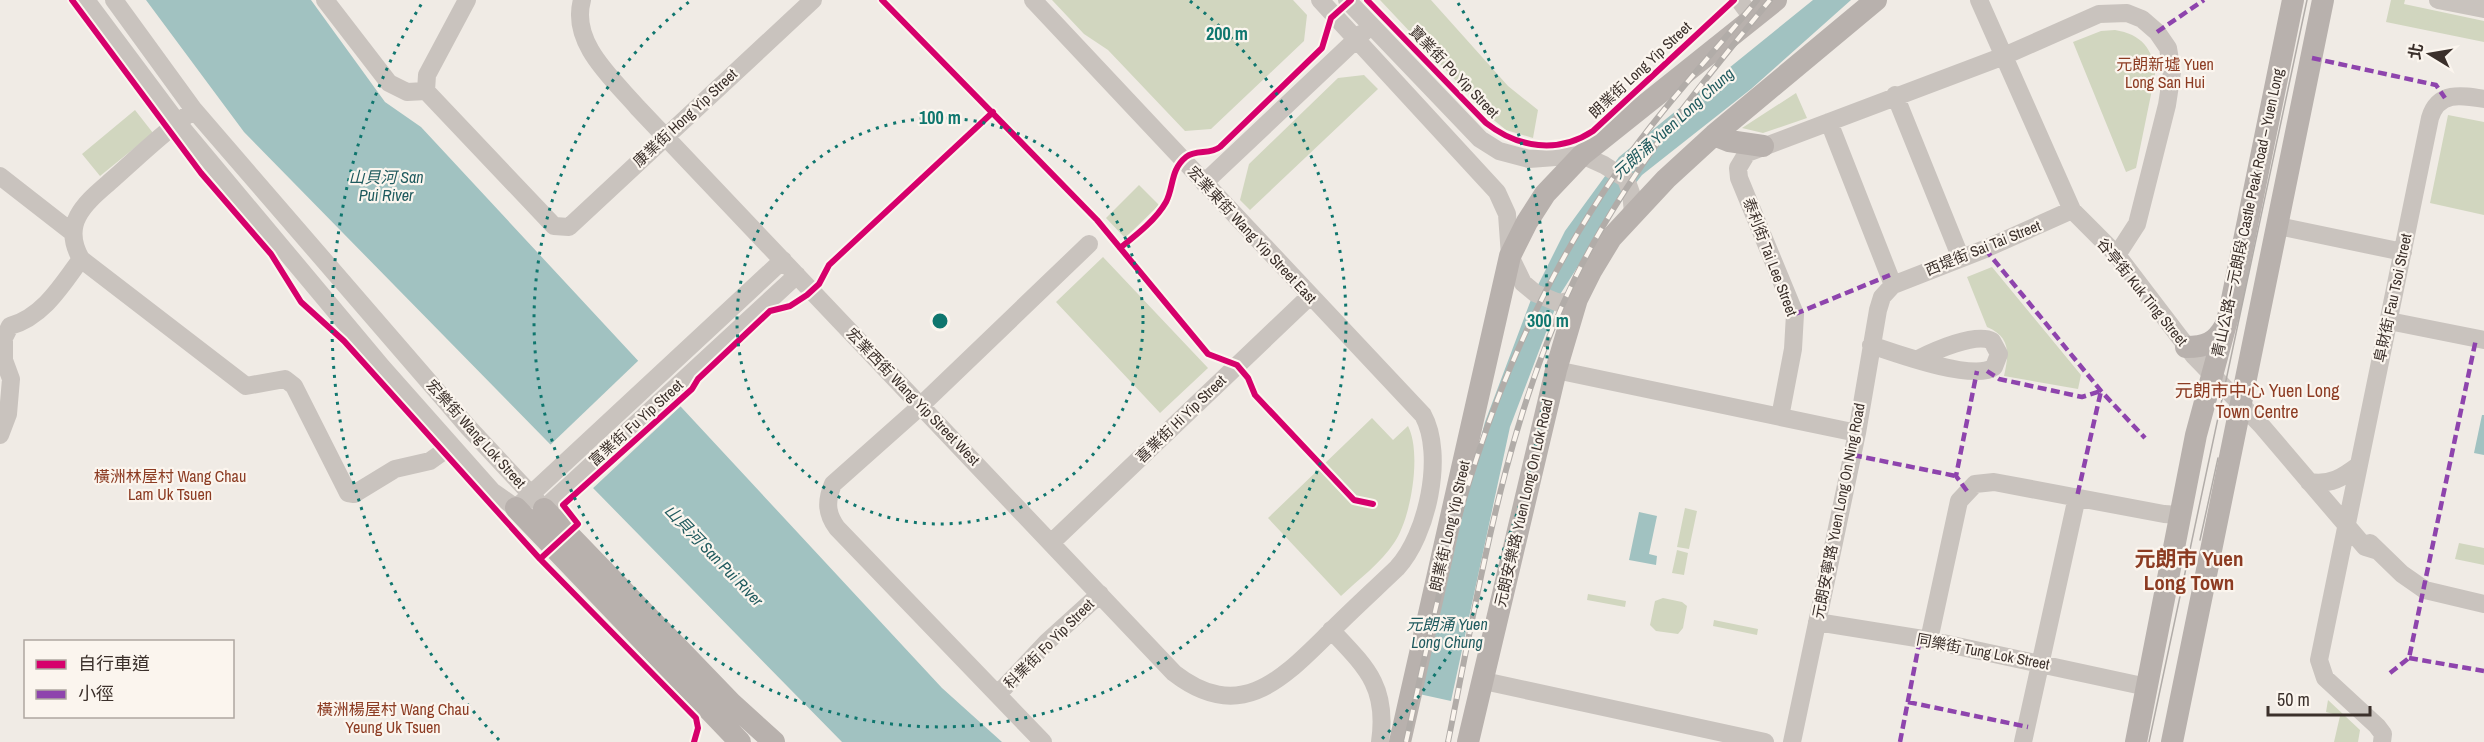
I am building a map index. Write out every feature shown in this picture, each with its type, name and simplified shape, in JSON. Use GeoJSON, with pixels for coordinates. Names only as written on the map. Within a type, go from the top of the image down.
{"type":"FeatureCollection","features":[{"type":"Feature","properties":{"kind":"main road","name":"朗業街 Long Yip Street"},"geometry":{"type":"LineString","coordinates":[[1400,742],[1510,256],[1527,222],[1545,194],[1582,154],[1776,0]]}},
{"type":"Feature","properties":{"kind":"main road","name":"元朗安樂路 Yuen Long On Lok Road"},"geometry":{"type":"LineString","coordinates":[[1467,742],[1484,681],[1507,570],[1556,370],[1568,301],[1611,238],[1632,201],[1876,0]]}},
{"type":"Feature","properties":{"kind":"main road","name":"青山公路－元朗段 Castle Peak Road – Yuen Long"},"geometry":{"type":"LineString","coordinates":[[2136,742],[2171,571],[2180,515],[2211,374],[2226,325],[2293,0]]}},
{"type":"Feature","properties":{"kind":"main road","name":"青山公路－元朗段 Castle Peak Road – Yuen Long"},"geometry":{"type":"LineString","coordinates":[[2172,742],[2323,0]]}},
{"type":"Feature","properties":{"kind":"main road"},"geometry":{"type":"LineString","coordinates":[[1714,135],[1729,141],[1762,147]]}},
{"type":"Feature","properties":{"kind":"main road"},"geometry":{"type":"LineString","coordinates":[[2186,347],[2205,347],[2226,325]]}},
{"type":"Feature","properties":{"kind":"main road","name":"宏樂街 Wang Lok Street"},"geometry":{"type":"LineString","coordinates":[[530,508],[731,732],[761,738]]}},
{"type":"Feature","properties":{"kind":"street","name":"宏樂街 Wang Lok Street"},"geometry":{"type":"LineString","coordinates":[[86,0],[177,122],[382,368],[492,491],[530,508]]}},
{"type":"Feature","properties":{"kind":"street","name":"宏樂街 Wang Lok Street"},"geometry":{"type":"LineString","coordinates":[[114,0],[194,110],[468,427],[530,508]]}},
{"type":"Feature","properties":{"kind":"street"},"geometry":{"type":"LineString","coordinates":[[325,0],[389,83],[407,92],[426,91],[427,75],[467,0]]}},
{"type":"Feature","properties":{"kind":"street","name":"宏業西街 Wang Yip Street West"},"geometry":{"type":"LineString","coordinates":[[582,0],[580,23],[595,58],[664,136],[1161,660],[1186,682],[1199,689],[1214,694],[1244,694],[1258,691],[1282,678],[1397,568],[1417,541],[1434,456],[1431,435],[1423,416]]}},
{"type":"Feature","properties":{"kind":"street","name":"康業街 Hong Yip Street"},"geometry":{"type":"LineString","coordinates":[[426,91],[558,227],[569,226],[813,0]]}},
{"type":"Feature","properties":{"kind":"street","name":"宏業東街 Wang Yip Street East"},"geometry":{"type":"LineString","coordinates":[[1033,0],[1423,416]]}},
{"type":"Feature","properties":{"kind":"street"},"geometry":{"type":"LineString","coordinates":[[1320,0],[1449,137],[1497,192],[1507,214],[1510,256],[1523,283],[1535,292],[1568,301]]}},
{"type":"Feature","properties":{"kind":"street","name":"寶業街 Po Yip Street"},"geometry":{"type":"LineString","coordinates":[[1347,0],[1480,139],[1499,151],[1529,159],[1582,154]]}},
{"type":"Feature","properties":{"kind":"street"},"geometry":{"type":"LineString","coordinates":[[1739,0],[1753,19]]}},
{"type":"Feature","properties":{"kind":"street"},"geometry":{"type":"LineString","coordinates":[[1979,0],[2072,210]]}},
{"type":"Feature","properties":{"kind":"street"},"geometry":{"type":"LineString","coordinates":[[2438,0],[2484,9]]}},
{"type":"Feature","properties":{"kind":"street"},"geometry":{"type":"LineString","coordinates":[[1762,147],[1895,95],[2004,56],[2099,14],[2113,12],[2142,19],[2157,32],[2168,48],[2172,72],[2167,105],[2137,224],[2117,255]]}},
{"type":"Feature","properties":{"kind":"street"},"geometry":{"type":"LineString","coordinates":[[1204,183],[1371,26]]}},
{"type":"Feature","properties":{"kind":"street"},"geometry":{"type":"LineString","coordinates":[[1895,95],[1960,256]]}},
{"type":"Feature","properties":{"kind":"street","name":"阜財街 Fau Tsoi Street"},"geometry":{"type":"LineString","coordinates":[[2382,742],[2383,734],[2378,726],[2325,678],[2319,660],[2350,528],[2359,465],[2432,112],[2445,98],[2464,95],[2484,99]]}},
{"type":"Feature","properties":{"kind":"street"},"geometry":{"type":"LineString","coordinates":[[194,110],[177,122],[88,202],[77,217],[73,233],[73,245],[81,259],[246,386],[285,379],[294,386],[348,493],[354,494],[395,469],[430,461],[451,446]]}},
{"type":"Feature","properties":{"kind":"street"},"geometry":{"type":"LineString","coordinates":[[1829,122],[1893,285]]}},
{"type":"Feature","properties":{"kind":"street","name":"泰利街 Tai Lee Street"},"geometry":{"type":"LineString","coordinates":[[1762,147],[1747,153],[1738,168],[1739,178],[1795,314],[1793,349],[1780,417]]}},
{"type":"Feature","properties":{"kind":"street"},"geometry":{"type":"LineString","coordinates":[[1582,154],[1626,179],[1632,201]]}},
{"type":"Feature","properties":{"kind":"street"},"geometry":{"type":"LineString","coordinates":[[0,176],[73,233]]}},
{"type":"Feature","properties":{"kind":"street","name":"谷亭街 Kuk Ting Street"},"geometry":{"type":"LineString","coordinates":[[2072,210],[2117,255],[2186,347],[2241,404],[2365,546],[2378,551],[2402,574],[2425,590],[2484,604]]}},
{"type":"Feature","properties":{"kind":"street","name":"西堤街 Sai Tai Street"},"geometry":{"type":"LineString","coordinates":[[1893,285],[1960,256],[1985,249],[2072,210]]}},
{"type":"Feature","properties":{"kind":"street"},"geometry":{"type":"LineString","coordinates":[[2278,226],[2403,252]]}},
{"type":"Feature","properties":{"kind":"street"},"geometry":{"type":"LineString","coordinates":[[1043,742],[830,518],[828,495],[833,484],[921,405],[1089,244]]}},
{"type":"Feature","properties":{"kind":"street"},"geometry":{"type":"LineString","coordinates":[[0,435],[8,414],[11,380],[4,360],[7,332],[10,326],[22,323],[53,298],[81,259]]}},
{"type":"Feature","properties":{"kind":"street","name":"富業街 Fu Yip Street"},"geometry":{"type":"LineString","coordinates":[[530,508],[549,476],[783,261]]}},
{"type":"Feature","properties":{"kind":"street","name":"富業街 Fu Yip Street"},"geometry":{"type":"LineString","coordinates":[[530,508],[563,490],[797,275]]}},
{"type":"Feature","properties":{"kind":"street","name":"元朗安寧路 Yuen Long On Ning Road"},"geometry":{"type":"LineString","coordinates":[[1792,742],[1857,433],[1871,345],[1882,297],[1893,285]]}},
{"type":"Feature","properties":{"kind":"street","name":"喜業街 Hi Yip Street"},"geometry":{"type":"LineString","coordinates":[[1051,543],[1310,296]]}},
{"type":"Feature","properties":{"kind":"street"},"geometry":{"type":"LineString","coordinates":[[2389,321],[2484,340]]}},
{"type":"Feature","properties":{"kind":"street"},"geometry":{"type":"LineString","coordinates":[[1871,345],[1918,359]]}},
{"type":"Feature","properties":{"kind":"street"},"geometry":{"type":"LineString","coordinates":[[1556,370],[1857,433]]}},
{"type":"Feature","properties":{"kind":"street"},"geometry":{"type":"LineString","coordinates":[[2309,482],[2326,484],[2344,477],[2359,465]]}},
{"type":"Feature","properties":{"kind":"street"},"geometry":{"type":"LineString","coordinates":[[1929,640],[1956,513],[1967,491],[1975,484],[1994,482],[2164,514],[2180,515]]}},
{"type":"Feature","properties":{"kind":"street"},"geometry":{"type":"LineString","coordinates":[[2023,742],[2077,497]]}},
{"type":"Feature","properties":{"kind":"street","name":"科業街 Fo Yip Street"},"geometry":{"type":"LineString","coordinates":[[998,694],[1047,642],[1100,594]]}},
{"type":"Feature","properties":{"kind":"street","name":"同樂街 Tung Lok Street"},"geometry":{"type":"LineString","coordinates":[[1818,622],[1929,640],[2147,687]]}},
{"type":"Feature","properties":{"kind":"street"},"geometry":{"type":"LineString","coordinates":[[1331,630],[1367,668],[1377,685],[1383,716],[1380,742]]}},
{"type":"Feature","properties":{"kind":"street"},"geometry":{"type":"LineString","coordinates":[[1484,681],[1765,742]]}},
{"type":"Feature","properties":{"kind":"green space"},"geometry":{"type":"Polygon","coordinates":[[[1052,0],[1293,0],[1307,15],[1304,41],[1211,129],[1185,131],[1108,50],[1084,34],[1052,0]]]}},
{"type":"Feature","properties":{"kind":"green space"},"geometry":{"type":"Polygon","coordinates":[[[1380,0],[1431,0],[1508,86],[1538,110],[1533,138],[1506,130],[1490,117],[1380,0]]]}},
{"type":"Feature","properties":{"kind":"green space"},"geometry":{"type":"Polygon","coordinates":[[[2391,0],[2405,0],[2404,4],[2484,21],[2484,42],[2386,22],[2391,0]]]}},
{"type":"Feature","properties":{"kind":"green space"},"geometry":{"type":"Polygon","coordinates":[[[2115,30],[2132,35],[2144,44],[2152,58],[2155,75],[2136,168],[2126,172],[2073,42],[2101,31],[2115,30]]]}},
{"type":"Feature","properties":{"kind":"green space"},"geometry":{"type":"Polygon","coordinates":[[[1364,75],[1378,89],[1250,210],[1240,200],[1249,164],[1338,78],[1364,75]]]}},
{"type":"Feature","properties":{"kind":"green space"},"geometry":{"type":"Polygon","coordinates":[[[1796,93],[1807,118],[1763,133],[1742,128],[1796,93]]]}},
{"type":"Feature","properties":{"kind":"green space"},"geometry":{"type":"Polygon","coordinates":[[[135,110],[153,133],[100,176],[82,154],[135,110]]]}},
{"type":"Feature","properties":{"kind":"green space"},"geometry":{"type":"Polygon","coordinates":[[[2448,115],[2484,122],[2484,215],[2430,203],[2448,115]]]}},
{"type":"Feature","properties":{"kind":"green space"},"geometry":{"type":"Polygon","coordinates":[[[1139,185],[1159,205],[1125,238],[1106,218],[1139,185]]]}},
{"type":"Feature","properties":{"kind":"green space"},"geometry":{"type":"Polygon","coordinates":[[[1103,257],[1208,368],[1160,413],[1056,302],[1103,257]]]}},
{"type":"Feature","properties":{"kind":"green space"},"geometry":{"type":"Polygon","coordinates":[[[1992,267],[2081,375],[2078,389],[2004,376],[2007,353],[2004,341],[1995,331],[1987,327],[1967,277],[1992,267]]]}},
{"type":"Feature","properties":{"kind":"green space"},"geometry":{"type":"Polygon","coordinates":[[[1372,418],[1393,440],[1408,426],[1414,452],[1413,486],[1405,518],[1394,543],[1376,564],[1341,596],[1268,518],[1372,418]]]}},
{"type":"Feature","properties":{"kind":"green space"},"geometry":{"type":"Polygon","coordinates":[[[1685,508],[1697,511],[1689,549],[1677,547],[1685,508]]]}},
{"type":"Feature","properties":{"kind":"green space"},"geometry":{"type":"Polygon","coordinates":[[[2459,543],[2484,548],[2484,565],[2455,559],[2459,543]]]}},
{"type":"Feature","properties":{"kind":"green space"},"geometry":{"type":"Polygon","coordinates":[[[1677,550],[1688,553],[1684,575],[1672,573],[1677,550]]]}},
{"type":"Feature","properties":{"kind":"green space"},"geometry":{"type":"Polygon","coordinates":[[[1588,594],[1626,601],[1625,607],[1587,600],[1588,594]]]}},
{"type":"Feature","properties":{"kind":"green space"},"geometry":{"type":"Polygon","coordinates":[[[1663,598],[1682,602],[1687,606],[1683,628],[1678,634],[1656,631],[1650,625],[1655,601],[1663,598]]]}},
{"type":"Feature","properties":{"kind":"green space"},"geometry":{"type":"Polygon","coordinates":[[[1714,620],[1758,629],[1757,635],[1713,626],[1714,620]]]}},
{"type":"Feature","properties":{"kind":"green space"},"geometry":{"type":"Polygon","coordinates":[[[2328,700],[2360,730],[2358,742],[2334,742],[2340,716],[2326,712],[2328,700]]]}},
{"type":"Feature","properties":{"kind":"water","name":"山貝河 San Pui River"},"geometry":{"type":"Polygon","coordinates":[[[146,0],[311,0],[385,102],[421,127],[942,688],[1002,742],[842,742],[244,132],[146,0]]]}},
{"type":"Feature","properties":{"kind":"water","name":"元朗涌 Yuen Long Chung"},"geometry":{"type":"Polygon","coordinates":[[[1813,0],[1851,0],[1751,89],[1642,175],[1610,216],[1561,293],[1510,427],[1451,701],[1419,694],[1431,629],[1485,422],[1532,297],[1565,231],[1619,157],[1813,0]]]}},
{"type":"Feature","properties":{"kind":"water"},"geometry":{"type":"Polygon","coordinates":[[[2482,415],[2484,415],[2484,455],[2474,453],[2482,415]]]}},
{"type":"Feature","properties":{"kind":"water"},"geometry":{"type":"Polygon","coordinates":[[[1639,512],[1657,516],[1649,554],[1657,556],[1656,565],[1629,560],[1639,512]]]}},
{"type":"Feature","properties":{"kind":"pier"},"geometry":{"type":"Polygon","coordinates":[[[640,359],[683,404],[590,491],[547,448],[640,359]]]}},
{"type":"Feature","properties":{"kind":"tram line"},"geometry":{"type":"LineString","coordinates":[[2149,742],[2307,0]]}},
{"type":"Feature","properties":{"kind":"tram line"},"geometry":{"type":"LineString","coordinates":[[2200,540],[2218,458]]}},
{"type":"Feature","properties":{"kind":"railway"},"geometry":{"type":"LineString","coordinates":[[1406,742],[1438,600],[1465,495],[1503,384],[1536,311],[1574,240],[1633,149],[1757,0]]}},
{"type":"Feature","properties":{"kind":"railway"},"geometry":{"type":"LineString","coordinates":[[1448,742],[1498,504],[1531,386],[1552,330],[1577,274],[1597,237],[1641,166],[1691,98],[1770,0]]}},
{"type":"Feature","properties":{"kind":"marked path"},"geometry":{"type":"LineString","coordinates":[[2157,32],[2204,0]]}},
{"type":"Feature","properties":{"kind":"marked path"},"geometry":{"type":"LineString","coordinates":[[2312,58],[2436,85],[2445,98]]}},
{"type":"Feature","properties":{"kind":"marked path"},"geometry":{"type":"LineString","coordinates":[[1985,249],[2101,391],[2145,438]]}},
{"type":"Feature","properties":{"kind":"marked path"},"geometry":{"type":"LineString","coordinates":[[1795,314],[1890,275]]}},
{"type":"Feature","properties":{"kind":"marked path"},"geometry":{"type":"LineString","coordinates":[[2390,673],[2409,658],[2476,339]]}},
{"type":"Feature","properties":{"kind":"marked path"},"geometry":{"type":"LineString","coordinates":[[1967,491],[1956,476],[1977,371]]}},
{"type":"Feature","properties":{"kind":"marked path"},"geometry":{"type":"LineString","coordinates":[[1987,371],[1999,379],[2082,397],[2101,391],[2077,497]]}},
{"type":"Feature","properties":{"kind":"marked path"},"geometry":{"type":"LineString","coordinates":[[1853,455],[1956,476]]}},
{"type":"Feature","properties":{"kind":"marked path"},"geometry":{"type":"LineString","coordinates":[[1900,742],[1920,639]]}},
{"type":"Feature","properties":{"kind":"marked path"},"geometry":{"type":"LineString","coordinates":[[2409,658],[2484,671]]}},
{"type":"Feature","properties":{"kind":"marked path"},"geometry":{"type":"LineString","coordinates":[[1908,702],[2028,727]]}},
{"type":"Feature","properties":{"kind":"cycle path"},"geometry":{"type":"LineString","coordinates":[[72,0],[201,173],[271,254],[301,302],[344,341],[540,559],[696,718],[698,728],[694,742]]}},
{"type":"Feature","properties":{"kind":"cycle path"},"geometry":{"type":"LineString","coordinates":[[882,0],[1097,220],[1208,354],[1237,365],[1248,378],[1255,395],[1354,500],[1373,504]]}},
{"type":"Feature","properties":{"kind":"cycle path"},"geometry":{"type":"LineString","coordinates":[[1120,248],[1162,209],[1169,196],[1177,167],[1181,162],[1190,155],[1212,151],[1220,147],[1322,48],[1331,18],[1351,0]]}},
{"type":"Feature","properties":{"kind":"cycle path"},"geometry":{"type":"LineString","coordinates":[[1367,0],[1486,123],[1511,138],[1538,145],[1566,143],[1593,131],[1734,0]]}},
{"type":"Feature","properties":{"kind":"cycle path"},"geometry":{"type":"LineString","coordinates":[[540,559],[578,524],[563,505],[692,389],[698,379],[770,311],[790,306],[807,295],[819,284],[829,265],[993,112]]}},
{"type":"Feature","properties":{"kind":"district","name":"元朗新墟 Yuen Long San Hui"},"geometry":{"type":"Point","coordinates":[2165,73]}},
{"type":"Feature","properties":{"kind":"district","name":"元朗市中心 Yuen Long Town Centre"},"geometry":{"type":"Point","coordinates":[2257,401]}},
{"type":"Feature","properties":{"kind":"district","name":"橫洲林屋村 Wang Chau Lam Uk Tsuen"},"geometry":{"type":"Point","coordinates":[170,485]}},
{"type":"Feature","properties":{"kind":"district","name":"元朗市 Yuen Long Town"},"geometry":{"type":"Point","coordinates":[2189,571]}},
{"type":"Feature","properties":{"kind":"district","name":"橫洲楊屋村 Wang Chau Yeung Uk Tsuen"},"geometry":{"type":"Point","coordinates":[393,718]}}]}
